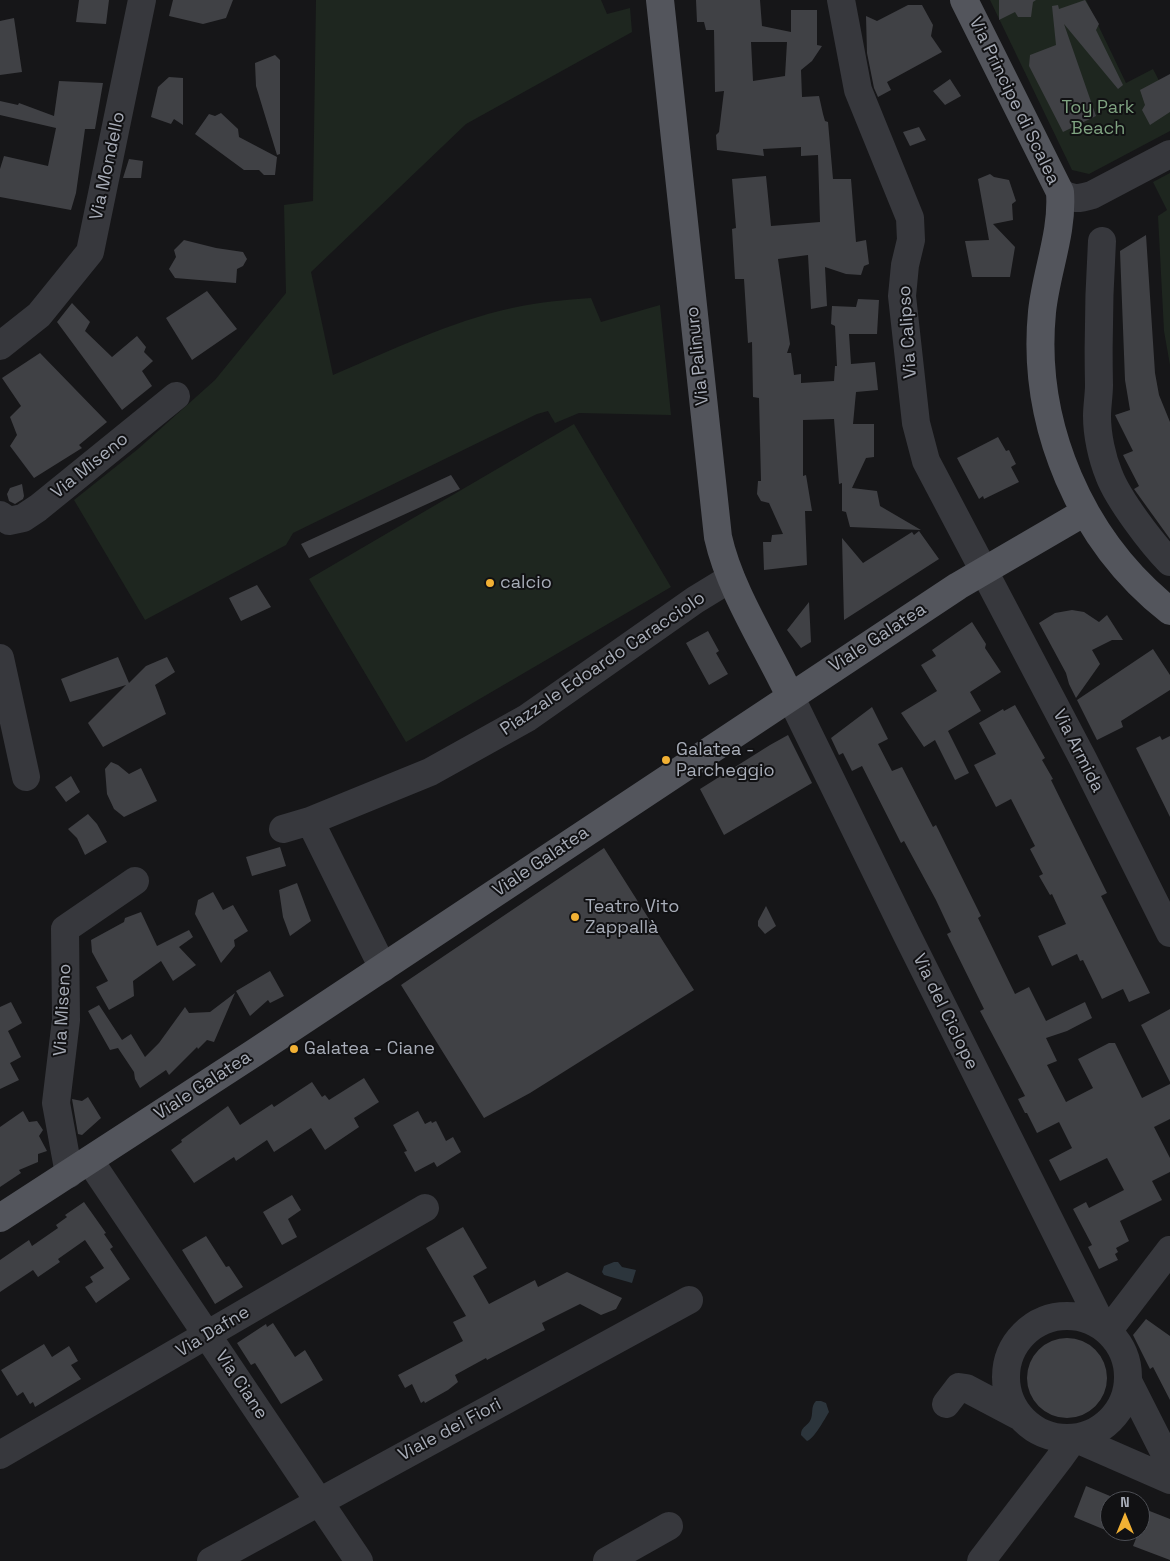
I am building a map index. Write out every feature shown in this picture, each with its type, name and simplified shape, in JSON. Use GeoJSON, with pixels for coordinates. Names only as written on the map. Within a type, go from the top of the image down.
{"type":"FeatureCollection","features":[{"type":"Feature","properties":{"kind":"main road","name":"Via Palinuro"},"geometry":{"type":"LineString","coordinates":[[660,0],[718,537],[722,557],[731,578],[790,696]]}},
{"type":"Feature","properties":{"kind":"main road","name":"Via Principe di Scalea"},"geometry":{"type":"LineString","coordinates":[[964,0],[1060,192],[1059,220],[1042,313],[1041,351],[1044,388],[1057,451],[1080,503],[1115,555],[1146,590],[1170,611]]}},
{"type":"Feature","properties":{"kind":"main road","name":"Viale Galatea"},"geometry":{"type":"LineString","coordinates":[[0,1218],[383,968],[790,696],[983,570],[1080,503]]}},
{"type":"Feature","properties":{"kind":"street","name":"Via Mondello"},"geometry":{"type":"LineString","coordinates":[[0,346],[39,315],[90,252],[142,0]]}},
{"type":"Feature","properties":{"kind":"street","name":"Via Calipso"},"geometry":{"type":"LineString","coordinates":[[841,0],[858,90],[910,218],[912,240],[905,265],[902,296],[916,423],[920,443],[933,476],[983,570]]}},
{"type":"Feature","properties":{"kind":"street"},"geometry":{"type":"LineString","coordinates":[[1060,192],[1069,198],[1080,199],[1092,195],[1170,154]]}},
{"type":"Feature","properties":{"kind":"street"},"geometry":{"type":"LineString","coordinates":[[1102,241],[1098,294],[1099,388],[1097,415],[1100,442],[1109,476],[1126,505],[1154,544],[1170,562]]}},
{"type":"Feature","properties":{"kind":"street","name":"Via Miseno"},"geometry":{"type":"LineString","coordinates":[[0,515],[9,521],[23,518],[38,508],[176,396]]}},
{"type":"Feature","properties":{"kind":"street"},"geometry":{"type":"LineString","coordinates":[[1080,503],[1109,476]]}},
{"type":"Feature","properties":{"kind":"street","name":"Via Armida"},"geometry":{"type":"LineString","coordinates":[[983,570],[1170,933]]}},
{"type":"Feature","properties":{"kind":"street","name":"Piazzale Edoardo Caracciolo"},"geometry":{"type":"LineString","coordinates":[[283,829],[310,821],[430,772],[528,718],[688,605],[731,578]]}},
{"type":"Feature","properties":{"kind":"street"},"geometry":{"type":"LineString","coordinates":[[0,658],[26,777]]}},
{"type":"Feature","properties":{"kind":"street","name":"Via del Ciclope"},"geometry":{"type":"LineString","coordinates":[[790,696],[907,935],[1105,1329]]}},
{"type":"Feature","properties":{"kind":"street"},"geometry":{"type":"LineString","coordinates":[[310,821],[383,968]]}},
{"type":"Feature","properties":{"kind":"street","name":"Via Miseno"},"geometry":{"type":"LineString","coordinates":[[79,1167],[56,1103],[66,1020],[65,929],[135,881]]}},
{"type":"Feature","properties":{"kind":"street","name":"Via Ciane"},"geometry":{"type":"LineString","coordinates":[[79,1167],[208,1335],[359,1561]]}},
{"type":"Feature","properties":{"kind":"street","name":"Via Dafne"},"geometry":{"type":"LineString","coordinates":[[0,1455],[424,1208]]}},
{"type":"Feature","properties":{"kind":"street"},"geometry":{"type":"LineString","coordinates":[[1105,1329],[1170,1250]]}},
{"type":"Feature","properties":{"kind":"street","name":"Viale dei Fiori"},"geometry":{"type":"LineString","coordinates":[[211,1561],[689,1300]]}},
{"type":"Feature","properties":{"kind":"street"},"geometry":{"type":"LineString","coordinates":[[1070,1316],[1087,1319],[1105,1329],[1118,1341],[1128,1368],[1128,1383],[1126,1397],[1120,1410],[1100,1429],[1074,1438],[1058,1438],[1030,1427],[1019,1416],[1010,1401],[1006,1384],[1006,1366],[1012,1350],[1022,1335],[1036,1324],[1052,1317],[1070,1316]]}},
{"type":"Feature","properties":{"kind":"street"},"geometry":{"type":"LineString","coordinates":[[1128,1383],[1170,1464]]}},
{"type":"Feature","properties":{"kind":"street"},"geometry":{"type":"LineString","coordinates":[[946,1404],[959,1387],[966,1388],[1019,1416]]}},
{"type":"Feature","properties":{"kind":"street"},"geometry":{"type":"LineString","coordinates":[[1074,1438],[1170,1480]]}},
{"type":"Feature","properties":{"kind":"street"},"geometry":{"type":"LineString","coordinates":[[981,1561],[1074,1438]]}},
{"type":"Feature","properties":{"kind":"street"},"geometry":{"type":"LineString","coordinates":[[607,1561],[669,1526]]}},
{"type":"Feature","properties":{"kind":"green space"},"geometry":{"type":"Polygon","coordinates":[[[316,0],[601,0],[607,14],[630,8],[632,32],[466,124],[311,272],[333,375],[443,329],[512,308],[591,298],[601,322],[660,305],[671,415],[579,413],[555,423],[548,411],[537,414],[293,533],[286,545],[145,620],[74,500],[138,449],[215,380],[286,293],[284,205],[313,201],[316,0]]]}},
{"type":"Feature","properties":{"kind":"green space","name":"Toy Park Beach"},"geometry":{"type":"Polygon","coordinates":[[[990,0],[1086,0],[1126,83],[1153,69],[1170,102],[1170,131],[1089,174],[1072,170],[990,0]]]}},
{"type":"Feature","properties":{"kind":"green space"},"geometry":{"type":"Polygon","coordinates":[[[1170,173],[1170,365],[1164,331],[1158,216],[1167,210],[1153,182],[1170,173]]]}},
{"type":"Feature","properties":{"kind":"green space","name":"calcio"},"geometry":{"type":"Polygon","coordinates":[[[574,424],[671,587],[406,742],[309,579],[574,424]]]}},
{"type":"Feature","properties":{"kind":"shaded area"},"geometry":{"type":"Polygon","coordinates":[[[618,1262],[622,1267],[636,1270],[632,1283],[604,1275],[602,1272],[604,1266],[618,1262]]]}},
{"type":"Feature","properties":{"kind":"shaded area"},"geometry":{"type":"Polygon","coordinates":[[[816,1401],[826,1403],[829,1412],[816,1433],[807,1441],[801,1435],[801,1432],[810,1421],[816,1401]]]}},
{"type":"Feature","properties":{"kind":"building"},"geometry":{"type":"Polygon","coordinates":[[[79,0],[109,0],[106,24],[76,22],[79,0]]]}},
{"type":"Feature","properties":{"kind":"building"},"geometry":{"type":"Polygon","coordinates":[[[173,0],[233,0],[226,18],[203,24],[169,16],[173,0]]]}},
{"type":"Feature","properties":{"kind":"building"},"geometry":{"type":"Polygon","coordinates":[[[696,0],[760,0],[762,26],[791,32],[791,10],[817,10],[817,45],[822,46],[812,61],[801,70],[802,97],[819,96],[825,121],[828,122],[833,179],[851,179],[856,242],[866,240],[869,264],[864,266],[861,275],[846,274],[825,267],[827,306],[811,309],[808,255],[778,259],[790,344],[787,353],[791,353],[794,375],[801,374],[801,383],[834,381],[835,366],[837,366],[835,326],[831,324],[832,306],[856,307],[858,299],[879,300],[877,334],[849,334],[851,364],[875,362],[878,390],[856,392],[853,424],[874,424],[874,457],[866,458],[852,488],[877,491],[880,506],[921,530],[850,527],[846,512],[842,511],[842,483],[839,484],[834,419],[803,420],[803,476],[806,475],[812,511],[805,511],[807,565],[764,570],[763,542],[771,542],[772,535],[783,534],[769,503],[761,501],[757,494],[758,481],[761,481],[759,398],[753,397],[752,342],[748,343],[744,279],[735,279],[732,229],[736,228],[732,179],[766,176],[771,226],[820,222],[818,155],[801,156],[801,147],[763,149],[764,156],[717,150],[716,135],[719,132],[724,91],[715,92],[714,30],[706,30],[704,22],[697,22],[696,0]],[[751,42],[753,81],[785,76],[787,42],[751,42]]]}},
{"type":"Feature","properties":{"kind":"building"},"geometry":{"type":"Polygon","coordinates":[[[999,0],[1036,0],[1033,2],[1031,17],[1018,17],[1015,12],[999,20],[999,0]]]}},
{"type":"Feature","properties":{"kind":"building"},"geometry":{"type":"Polygon","coordinates":[[[1085,0],[1099,24],[1096,30],[1123,85],[1118,89],[1064,24],[1096,116],[1063,132],[1029,66],[1030,55],[1056,45],[1052,6],[1058,5],[1059,9],[1085,0]]]}},
{"type":"Feature","properties":{"kind":"building"},"geometry":{"type":"Polygon","coordinates":[[[908,5],[922,5],[933,25],[931,36],[942,52],[887,82],[891,90],[878,97],[874,88],[867,53],[866,16],[877,21],[908,5]]]}},
{"type":"Feature","properties":{"kind":"building"},"geometry":{"type":"Polygon","coordinates":[[[14,18],[22,72],[0,75],[0,21],[14,18]]]}},
{"type":"Feature","properties":{"kind":"building"},"geometry":{"type":"Polygon","coordinates":[[[275,55],[280,60],[280,154],[277,155],[256,86],[255,63],[275,55]]]}},
{"type":"Feature","properties":{"kind":"building"},"geometry":{"type":"Polygon","coordinates":[[[1170,74],[1170,112],[1150,125],[1142,110],[1145,105],[1140,90],[1170,74]]]}},
{"type":"Feature","properties":{"kind":"building"},"geometry":{"type":"Polygon","coordinates":[[[169,77],[183,78],[183,125],[174,119],[171,124],[151,117],[158,87],[169,77]]]}},
{"type":"Feature","properties":{"kind":"building"},"geometry":{"type":"Polygon","coordinates":[[[950,79],[961,96],[945,105],[933,91],[950,79]]]}},
{"type":"Feature","properties":{"kind":"building"},"geometry":{"type":"Polygon","coordinates":[[[59,81],[103,83],[95,129],[85,129],[76,193],[71,210],[0,197],[0,169],[4,156],[48,166],[56,128],[0,115],[0,101],[18,105],[19,103],[54,116],[59,81]]]}},
{"type":"Feature","properties":{"kind":"building"},"geometry":{"type":"Polygon","coordinates":[[[221,113],[238,129],[239,137],[277,157],[275,175],[264,175],[259,170],[244,170],[195,134],[209,114],[215,116],[221,113]]]}},
{"type":"Feature","properties":{"kind":"building"},"geometry":{"type":"Polygon","coordinates":[[[919,127],[926,140],[910,146],[903,132],[919,127]]]}},
{"type":"Feature","properties":{"kind":"building"},"geometry":{"type":"Polygon","coordinates":[[[129,159],[143,161],[141,178],[123,178],[129,159]]]}},
{"type":"Feature","properties":{"kind":"building"},"geometry":{"type":"Polygon","coordinates":[[[990,174],[994,177],[1009,180],[1016,201],[1012,204],[1013,220],[993,224],[1015,247],[1010,277],[972,277],[965,241],[989,240],[978,179],[990,174]]]}},
{"type":"Feature","properties":{"kind":"building"},"geometry":{"type":"Polygon","coordinates":[[[1146,235],[1155,373],[1159,395],[1170,422],[1170,539],[1134,489],[1139,486],[1123,455],[1133,451],[1115,415],[1130,410],[1125,380],[1120,251],[1146,235]]]}},
{"type":"Feature","properties":{"kind":"building"},"geometry":{"type":"Polygon","coordinates":[[[184,240],[243,252],[247,259],[243,266],[237,269],[236,283],[175,278],[169,269],[176,257],[174,250],[184,240]]]}},
{"type":"Feature","properties":{"kind":"building"},"geometry":{"type":"Polygon","coordinates":[[[207,291],[237,329],[192,360],[166,318],[207,291]]]}},
{"type":"Feature","properties":{"kind":"building"},"geometry":{"type":"Polygon","coordinates":[[[72,303],[90,322],[85,331],[112,357],[137,336],[146,347],[144,352],[153,361],[142,371],[152,386],[122,410],[57,322],[72,303]]]}},
{"type":"Feature","properties":{"kind":"building"},"geometry":{"type":"Polygon","coordinates":[[[40,353],[107,422],[79,445],[82,448],[34,478],[10,446],[17,435],[10,417],[21,406],[2,378],[40,353]]]}},
{"type":"Feature","properties":{"kind":"building"},"geometry":{"type":"Polygon","coordinates":[[[998,437],[1006,451],[1009,450],[1016,464],[1011,467],[1019,482],[984,499],[983,496],[979,499],[957,458],[998,437]]]}},
{"type":"Feature","properties":{"kind":"building"},"geometry":{"type":"Polygon","coordinates":[[[451,475],[460,489],[309,558],[301,544],[451,475]]]}},
{"type":"Feature","properties":{"kind":"building"},"geometry":{"type":"Polygon","coordinates":[[[22,484],[23,499],[15,504],[9,501],[7,494],[10,488],[22,484]]]}},
{"type":"Feature","properties":{"kind":"building"},"geometry":{"type":"Polygon","coordinates":[[[919,531],[939,559],[844,620],[842,538],[863,563],[912,532],[914,535],[919,531]]]}},
{"type":"Feature","properties":{"kind":"building"},"geometry":{"type":"Polygon","coordinates":[[[257,585],[271,607],[241,621],[229,598],[257,585]]]}},
{"type":"Feature","properties":{"kind":"building"},"geometry":{"type":"Polygon","coordinates":[[[809,602],[811,642],[801,648],[787,630],[809,602]]]}},
{"type":"Feature","properties":{"kind":"building"},"geometry":{"type":"Polygon","coordinates":[[[1072,610],[1084,612],[1099,622],[1107,615],[1123,640],[1112,640],[1092,650],[1100,664],[1076,698],[1066,673],[1039,623],[1055,613],[1072,610]]]}},
{"type":"Feature","properties":{"kind":"building"},"geometry":{"type":"Polygon","coordinates":[[[972,622],[986,644],[985,648],[1001,672],[970,692],[981,711],[948,731],[969,773],[955,780],[935,740],[924,747],[901,713],[937,691],[921,665],[936,656],[932,650],[972,622]]]}},
{"type":"Feature","properties":{"kind":"building"},"geometry":{"type":"Polygon","coordinates":[[[708,631],[719,651],[716,653],[728,674],[709,685],[686,643],[708,631]]]}},
{"type":"Feature","properties":{"kind":"building"},"geometry":{"type":"Polygon","coordinates":[[[1153,649],[1170,675],[1170,690],[1121,721],[1123,727],[1097,740],[1077,700],[1153,649]]]}},
{"type":"Feature","properties":{"kind":"building"},"geometry":{"type":"Polygon","coordinates":[[[118,657],[129,683],[146,666],[167,657],[175,672],[155,685],[166,714],[103,747],[88,723],[126,685],[70,702],[61,679],[118,657]]]}},
{"type":"Feature","properties":{"kind":"building"},"geometry":{"type":"Polygon","coordinates":[[[1015,705],[1045,758],[1042,760],[1053,779],[1051,780],[1107,893],[1101,896],[1150,993],[1129,1002],[1123,989],[1102,999],[1083,960],[1080,961],[1077,954],[1052,966],[1038,936],[1066,924],[1052,894],[1050,895],[1039,876],[1043,874],[1030,849],[1035,846],[1011,799],[996,807],[974,765],[996,754],[979,723],[1003,709],[1004,711],[1015,705]]]}},
{"type":"Feature","properties":{"kind":"building"},"geometry":{"type":"Polygon","coordinates":[[[872,707],[888,739],[878,744],[892,771],[902,767],[933,827],[936,825],[981,916],[978,918],[1015,994],[1029,987],[1046,1021],[1085,1002],[1092,1018],[1067,1031],[1046,1038],[1057,1061],[1047,1065],[1066,1102],[1093,1088],[1078,1059],[1109,1043],[1115,1043],[1142,1098],[1170,1084],[1170,1119],[1154,1127],[1170,1158],[1170,1172],[1152,1181],[1162,1200],[1120,1221],[1129,1241],[1116,1248],[1118,1252],[1115,1254],[1118,1260],[1099,1269],[1088,1247],[1092,1245],[1073,1209],[1086,1202],[1089,1208],[1124,1190],[1107,1158],[1060,1181],[1049,1160],[1072,1148],[1059,1122],[1037,1133],[1027,1113],[1025,1113],[1018,1099],[1025,1096],[980,1011],[984,1009],[947,934],[951,932],[936,900],[904,841],[901,843],[862,766],[852,771],[843,753],[839,755],[831,738],[872,707]]]}},
{"type":"Feature","properties":{"kind":"building"},"geometry":{"type":"Polygon","coordinates":[[[788,735],[812,783],[724,835],[700,789],[788,735]]]}},
{"type":"Feature","properties":{"kind":"building"},"geometry":{"type":"Polygon","coordinates":[[[1160,736],[1162,740],[1170,736],[1170,817],[1136,748],[1160,736]]]}},
{"type":"Feature","properties":{"kind":"building"},"geometry":{"type":"Polygon","coordinates":[[[111,762],[129,774],[141,768],[157,801],[124,817],[114,809],[107,794],[105,769],[111,762]]]}},
{"type":"Feature","properties":{"kind":"building"},"geometry":{"type":"Polygon","coordinates":[[[71,776],[80,792],[66,802],[55,787],[71,776]]]}},
{"type":"Feature","properties":{"kind":"building"},"geometry":{"type":"Polygon","coordinates":[[[88,814],[97,824],[107,842],[85,855],[77,838],[68,829],[88,814]]]}},
{"type":"Feature","properties":{"kind":"building"},"geometry":{"type":"Polygon","coordinates":[[[280,847],[286,866],[252,876],[246,857],[280,847]]]}},
{"type":"Feature","properties":{"kind":"building","name":"Teatro Vito Zappallà"},"geometry":{"type":"Polygon","coordinates":[[[604,848],[694,990],[530,1093],[484,1118],[401,985],[604,848]]]}},
{"type":"Feature","properties":{"kind":"building"},"geometry":{"type":"Polygon","coordinates":[[[297,883],[311,921],[290,936],[283,917],[279,890],[297,883]]]}},
{"type":"Feature","properties":{"kind":"building"},"geometry":{"type":"Polygon","coordinates":[[[213,892],[223,910],[233,905],[248,931],[234,940],[235,946],[221,963],[195,914],[198,900],[213,892]]]}},
{"type":"Feature","properties":{"kind":"building"},"geometry":{"type":"Polygon","coordinates":[[[766,906],[776,926],[765,934],[758,926],[758,921],[766,906]]]}},
{"type":"Feature","properties":{"kind":"building"},"geometry":{"type":"Polygon","coordinates":[[[141,912],[157,946],[189,930],[193,937],[179,947],[196,965],[173,981],[161,961],[133,981],[134,996],[109,1010],[96,987],[108,981],[92,952],[91,940],[124,922],[125,918],[141,912]]]}},
{"type":"Feature","properties":{"kind":"building"},"geometry":{"type":"Polygon","coordinates":[[[270,971],[284,996],[270,1003],[268,1000],[250,1016],[236,991],[270,971]]]}},
{"type":"Feature","properties":{"kind":"building"},"geometry":{"type":"Polygon","coordinates":[[[235,993],[214,1042],[207,1040],[198,1049],[197,1047],[169,1075],[166,1070],[140,1088],[135,1079],[134,1072],[118,1048],[110,1050],[88,1011],[99,1005],[122,1040],[131,1034],[145,1057],[159,1043],[185,1007],[189,1013],[210,1012],[235,993]]]}},
{"type":"Feature","properties":{"kind":"building"},"geometry":{"type":"Polygon","coordinates":[[[11,1002],[22,1023],[8,1031],[21,1057],[10,1063],[19,1080],[0,1089],[0,1007],[11,1002]]]}},
{"type":"Feature","properties":{"kind":"building"},"geometry":{"type":"Polygon","coordinates":[[[1170,1009],[1170,1082],[1141,1025],[1170,1009]]]}},
{"type":"Feature","properties":{"kind":"building"},"geometry":{"type":"Polygon","coordinates":[[[364,1078],[379,1102],[354,1118],[359,1127],[325,1150],[311,1128],[274,1152],[267,1140],[236,1161],[234,1157],[194,1183],[171,1150],[182,1142],[181,1140],[228,1106],[240,1125],[272,1104],[274,1107],[312,1082],[322,1097],[325,1095],[329,1100],[364,1078]]]}},
{"type":"Feature","properties":{"kind":"building"},"geometry":{"type":"Polygon","coordinates":[[[88,1097],[101,1118],[82,1135],[78,1134],[72,1099],[82,1101],[88,1097]]]}},
{"type":"Feature","properties":{"kind":"building"},"geometry":{"type":"Polygon","coordinates":[[[23,1111],[29,1122],[37,1121],[43,1130],[39,1136],[47,1151],[38,1154],[38,1162],[19,1170],[21,1173],[0,1187],[0,1127],[23,1111]]]}},
{"type":"Feature","properties":{"kind":"building"},"geometry":{"type":"Polygon","coordinates":[[[418,1111],[425,1124],[436,1121],[446,1141],[453,1137],[461,1152],[437,1167],[434,1162],[415,1172],[404,1152],[407,1151],[393,1125],[418,1111]]]}},
{"type":"Feature","properties":{"kind":"building"},"geometry":{"type":"Polygon","coordinates":[[[292,1195],[301,1210],[288,1219],[297,1237],[282,1245],[263,1212],[292,1195]]]}},
{"type":"Feature","properties":{"kind":"building"},"geometry":{"type":"Polygon","coordinates":[[[84,1202],[106,1233],[104,1234],[113,1247],[110,1249],[130,1279],[96,1303],[85,1287],[93,1282],[90,1277],[104,1268],[85,1240],[58,1259],[60,1262],[38,1277],[33,1270],[0,1292],[0,1260],[29,1240],[32,1246],[58,1228],[56,1225],[67,1217],[65,1215],[84,1202]]]}},
{"type":"Feature","properties":{"kind":"building"},"geometry":{"type":"Polygon","coordinates":[[[463,1227],[487,1268],[473,1276],[489,1304],[535,1280],[538,1287],[567,1272],[622,1298],[616,1309],[601,1315],[580,1304],[542,1323],[545,1330],[455,1375],[458,1382],[448,1390],[425,1403],[424,1401],[421,1403],[412,1384],[405,1388],[398,1375],[463,1341],[453,1322],[466,1316],[426,1248],[463,1227]]]}},
{"type":"Feature","properties":{"kind":"building"},"geometry":{"type":"Polygon","coordinates":[[[206,1236],[226,1267],[229,1266],[243,1287],[215,1304],[182,1250],[206,1236]]]}},
{"type":"Feature","properties":{"kind":"building"},"geometry":{"type":"Polygon","coordinates":[[[1146,1319],[1170,1336],[1170,1400],[1153,1367],[1150,1369],[1133,1335],[1146,1319]]]}},
{"type":"Feature","properties":{"kind":"building"},"geometry":{"type":"Polygon","coordinates":[[[273,1323],[295,1357],[305,1350],[323,1380],[281,1404],[255,1363],[251,1365],[237,1343],[266,1324],[267,1327],[273,1323]]]}},
{"type":"Feature","properties":{"kind":"building"},"geometry":{"type":"Polygon","coordinates":[[[1067,1338],[1082,1341],[1095,1350],[1104,1363],[1107,1378],[1104,1393],[1095,1406],[1082,1415],[1067,1418],[1052,1415],[1039,1406],[1030,1393],[1027,1378],[1030,1363],[1039,1350],[1052,1341],[1067,1338]]]}},
{"type":"Feature","properties":{"kind":"building"},"geometry":{"type":"Polygon","coordinates":[[[44,1344],[52,1357],[69,1346],[78,1361],[71,1365],[81,1379],[35,1407],[33,1402],[30,1404],[23,1392],[17,1396],[1,1370],[44,1344]]]}},
{"type":"Feature","properties":{"kind":"building"},"geometry":{"type":"Polygon","coordinates":[[[1086,1486],[1100,1492],[1100,1528],[1074,1517],[1086,1486]]]}},
{"type":"Feature","properties":{"kind":"building"},"geometry":{"type":"Polygon","coordinates":[[[1150,1511],[1170,1519],[1170,1560],[1133,1546],[1135,1541],[1150,1541],[1150,1511]]]}},
{"type":"Feature","properties":{"kind":"place","name":"calcio"},"geometry":{"type":"Point","coordinates":[490,583]}},
{"type":"Feature","properties":{"kind":"place","name":"Galatea - Parcheggio"},"geometry":{"type":"Point","coordinates":[666,760]}},
{"type":"Feature","properties":{"kind":"place","name":"Teatro Vito Zappallà"},"geometry":{"type":"Point","coordinates":[575,917]}},
{"type":"Feature","properties":{"kind":"place","name":"Galatea - Ciane"},"geometry":{"type":"Point","coordinates":[294,1049]}}]}
